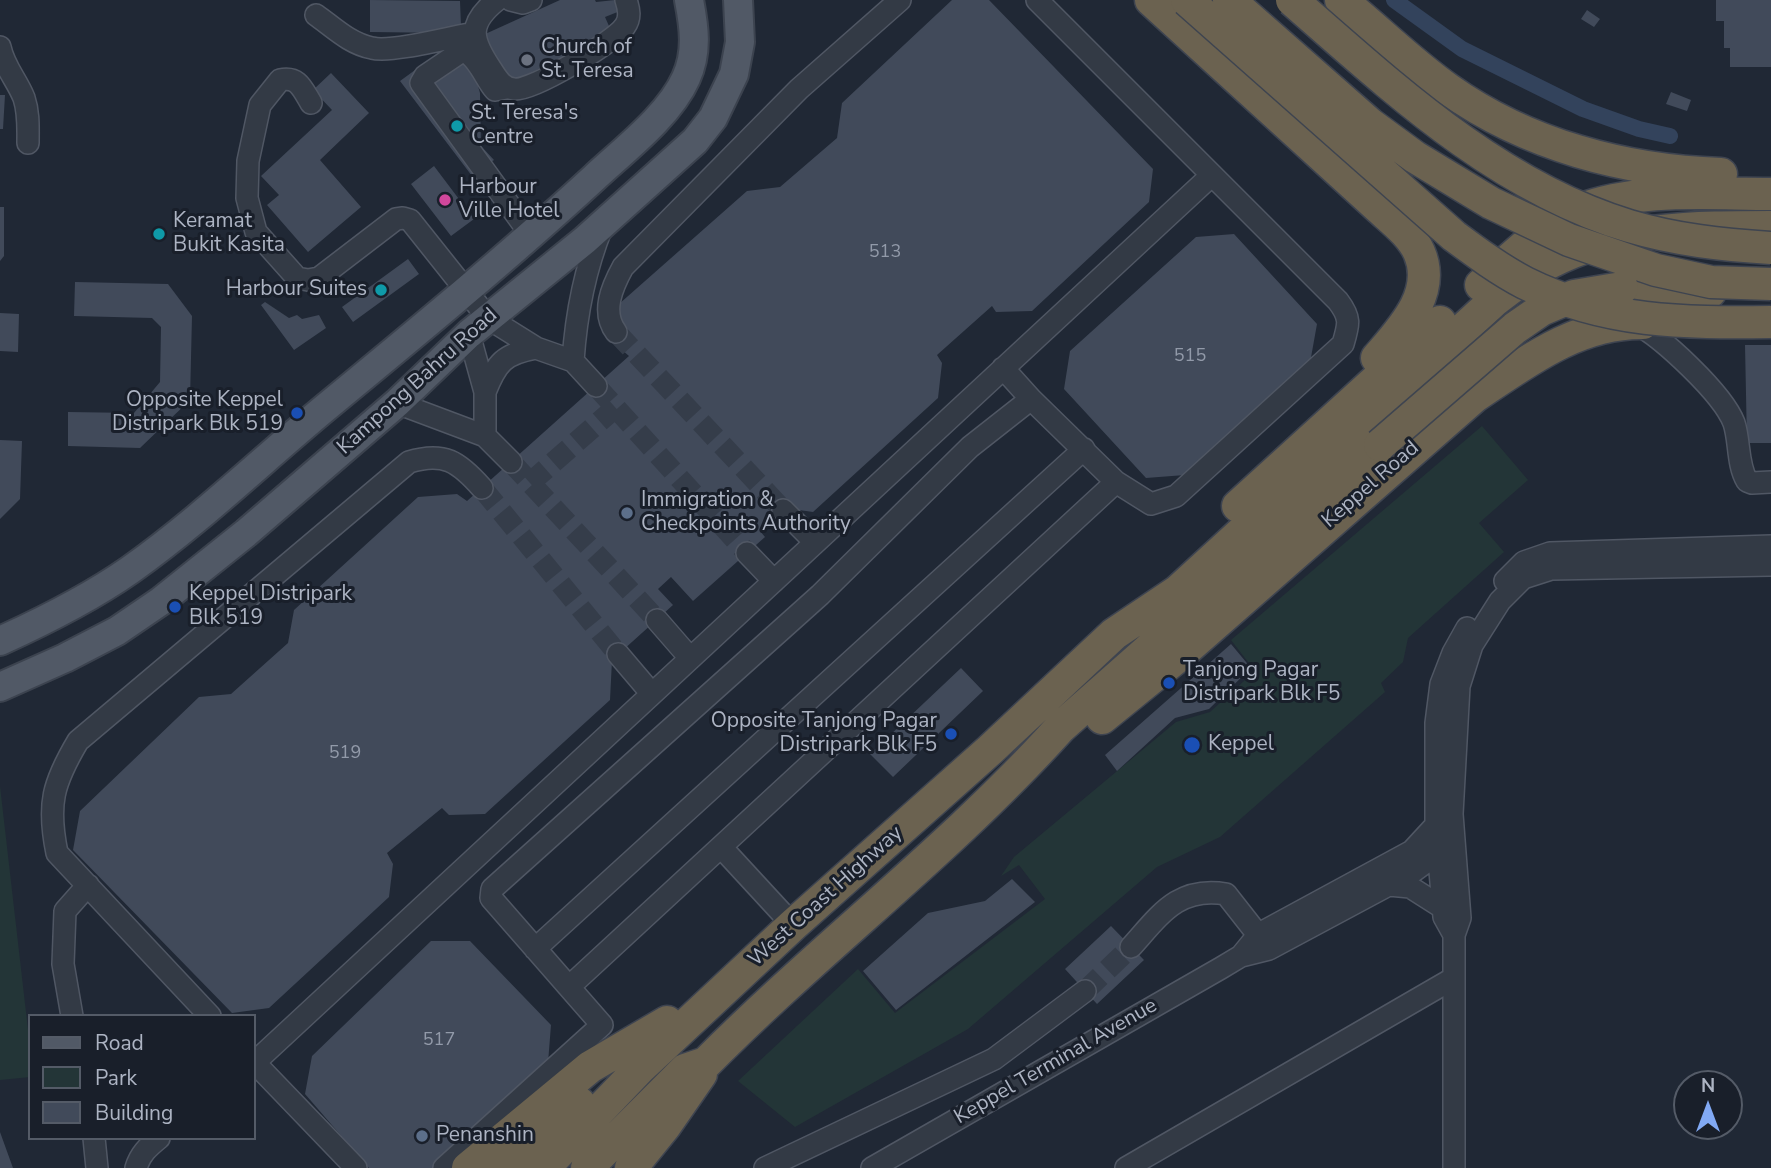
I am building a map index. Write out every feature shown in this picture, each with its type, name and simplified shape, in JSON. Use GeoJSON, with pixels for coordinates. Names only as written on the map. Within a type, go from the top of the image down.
{"type":"FeatureCollection","features":[{"type":"Feature","properties":{"kind":"highway"},"geometry":{"type":"LineString","coordinates":[[1151,0],[1399,227],[1419,253],[1425,277],[1415,308],[1401,329],[1310,440]]}},
{"type":"Feature","properties":{"kind":"highway"},"geometry":{"type":"LineString","coordinates":[[1187,0],[1454,236],[1488,261],[1524,282],[1591,308],[1635,318],[1771,322]]}},
{"type":"Feature","properties":{"kind":"highway"},"geometry":{"type":"LineString","coordinates":[[1229,0],[1370,124],[1415,157],[1491,202],[1569,240],[1657,270],[1711,282],[1771,284]]}},
{"type":"Feature","properties":{"kind":"highway"},"geometry":{"type":"LineString","coordinates":[[1292,0],[1438,124],[1545,190],[1628,226],[1710,244],[1771,248]]}},
{"type":"Feature","properties":{"kind":"highway"},"geometry":{"type":"LineString","coordinates":[[1341,0],[1448,89],[1492,117],[1532,135],[1625,164],[1699,174],[1771,178]]}},
{"type":"Feature","properties":{"kind":"highway"},"geometry":{"type":"LineString","coordinates":[[1114,634],[1166,573],[1515,255],[1552,226],[1578,211],[1621,199],[1664,194],[1771,194]]}},
{"type":"Feature","properties":{"kind":"highway"},"geometry":{"type":"LineString","coordinates":[[1114,634],[1178,591],[1495,300],[1550,262],[1596,244],[1627,237],[1706,227],[1771,227]]}},
{"type":"Feature","properties":{"kind":"highway"},"geometry":{"type":"LineString","coordinates":[[1022,771],[1060,728],[1380,445],[1515,328],[1541,310],[1574,296],[1596,291],[1644,288],[1771,295]]}},
{"type":"Feature","properties":{"kind":"highway","name":"Keppel Road"},"geometry":{"type":"LineString","coordinates":[[1022,771],[1068,745],[1182,653],[1474,397],[1526,361],[1599,327],[1771,317]]}},
{"type":"Feature","properties":{"kind":"highway","name":"West Coast Highway"},"geometry":{"type":"LineString","coordinates":[[544,1168],[640,1067],[1114,634]]}},
{"type":"Feature","properties":{"kind":"highway","name":"West Coast Highway"},"geometry":{"type":"LineString","coordinates":[[587,1168],[685,1070],[706,1063],[1022,771]]}},
{"type":"Feature","properties":{"kind":"highway"},"geometry":{"type":"LineString","coordinates":[[509,1168],[667,1022],[793,925]]}},
{"type":"Feature","properties":{"kind":"highway"},"geometry":{"type":"LineString","coordinates":[[468,1168],[590,1067],[667,1022]]}},
{"type":"Feature","properties":{"kind":"highway"},"geometry":{"type":"LineString","coordinates":[[631,1168],[697,1082],[706,1063]]}},
{"type":"Feature","properties":{"kind":"main road","name":"Kampong Bahru Road"},"geometry":{"type":"LineString","coordinates":[[2,640],[128,572],[155,551],[467,291],[538,230],[636,139],[676,95],[687,77],[695,39],[689,0]]}},
{"type":"Feature","properties":{"kind":"main road","name":"Kampong Bahru Road"},"geometry":{"type":"LineString","coordinates":[[0,687],[65,659],[143,615],[246,533],[397,402],[479,326],[594,232],[695,141],[713,118],[734,74],[739,56],[738,0]]}},
{"type":"Feature","properties":{"kind":"main road"},"geometry":{"type":"LineString","coordinates":[[538,230],[560,224],[579,232],[594,232]]}},
{"type":"Feature","properties":{"kind":"street"},"geometry":{"type":"LineString","coordinates":[[497,0],[484,11],[474,33],[477,49],[507,88]]}},
{"type":"Feature","properties":{"kind":"street"},"geometry":{"type":"LineString","coordinates":[[511,0],[523,3],[531,0]]}},
{"type":"Feature","properties":{"kind":"street"},"geometry":{"type":"LineString","coordinates":[[538,230],[421,83],[425,76],[462,51],[472,57],[495,90],[527,89],[616,35],[628,22],[626,0]]}},
{"type":"Feature","properties":{"kind":"street"},"geometry":{"type":"LineString","coordinates":[[1003,368],[1116,482],[1151,504],[1176,496],[1343,344],[1348,329],[1348,313],[1338,301],[1037,0]]}},
{"type":"Feature","properties":{"kind":"street"},"geometry":{"type":"LineString","coordinates":[[616,332],[611,325],[611,288],[623,267],[799,89],[897,1]]}},
{"type":"Feature","properties":{"kind":"street"},"geometry":{"type":"LineString","coordinates":[[316,15],[350,40],[371,48],[399,47],[474,33]]}},
{"type":"Feature","properties":{"kind":"street"},"geometry":{"type":"LineString","coordinates":[[0,47],[8,71],[26,107],[28,143]]}},
{"type":"Feature","properties":{"kind":"street"},"geometry":{"type":"LineString","coordinates":[[311,103],[299,82],[290,78],[280,80],[260,105],[248,161],[247,198],[256,232],[297,278],[307,280],[319,278],[397,219],[410,220],[467,291],[479,326],[485,392],[485,436]]}},
{"type":"Feature","properties":{"kind":"street"},"geometry":{"type":"LineString","coordinates":[[256,1061],[1212,175]]}},
{"type":"Feature","properties":{"kind":"street"},"geometry":{"type":"LineString","coordinates":[[573,361],[575,330],[594,232]]}},
{"type":"Feature","properties":{"kind":"street"},"geometry":{"type":"LineString","coordinates":[[1635,323],[1649,330],[1701,378],[1733,421],[1747,481],[1752,484],[1771,482]]}},
{"type":"Feature","properties":{"kind":"street"},"geometry":{"type":"LineString","coordinates":[[479,326],[573,361],[596,386]]}},
{"type":"Feature","properties":{"kind":"street"},"geometry":{"type":"LineString","coordinates":[[485,392],[494,371],[504,359],[512,353],[536,348]]}},
{"type":"Feature","properties":{"kind":"street"},"geometry":{"type":"LineString","coordinates":[[444,1168],[602,1026],[491,898],[492,889],[820,595],[970,447],[1031,399]]}},
{"type":"Feature","properties":{"kind":"street"},"geometry":{"type":"LineString","coordinates":[[397,402],[485,436],[511,462]]}},
{"type":"Feature","properties":{"kind":"street"},"geometry":{"type":"LineString","coordinates":[[535,948],[1084,449]]}},
{"type":"Feature","properties":{"kind":"street"},"geometry":{"type":"LineString","coordinates":[[209,1014],[57,853],[52,831],[54,788],[78,741],[409,462],[434,456],[453,462],[466,470],[482,488]]}},
{"type":"Feature","properties":{"kind":"street"},"geometry":{"type":"LineString","coordinates":[[570,986],[1116,482]]}},
{"type":"Feature","properties":{"kind":"street"},"geometry":{"type":"LineString","coordinates":[[783,510],[815,542]]}},
{"type":"Feature","properties":{"kind":"street"},"geometry":{"type":"LineString","coordinates":[[1454,1168],[1454,935],[1460,918],[1447,847],[1436,723],[1441,684],[1453,653],[1476,614],[1524,562],[1550,553],[1771,547]]}},
{"type":"Feature","properties":{"kind":"street"},"geometry":{"type":"LineString","coordinates":[[747,553],[774,580]]}},
{"type":"Feature","properties":{"kind":"street"},"geometry":{"type":"LineString","coordinates":[[1444,819],[1459,686],[1472,645],[1500,601],[1523,578],[1551,569],[1771,565]]}},
{"type":"Feature","properties":{"kind":"street"},"geometry":{"type":"LineString","coordinates":[[657,620],[690,658]]}},
{"type":"Feature","properties":{"kind":"street"},"geometry":{"type":"LineString","coordinates":[[618,654],[652,694]]}},
{"type":"Feature","properties":{"kind":"street","name":"Keppel Terminal Avenue"},"geometry":{"type":"LineString","coordinates":[[872,1168],[1264,942],[1412,851],[1444,819]]}},
{"type":"Feature","properties":{"kind":"street"},"geometry":{"type":"LineString","coordinates":[[1447,847],[1443,908],[1444,917],[1454,935]]}},
{"type":"Feature","properties":{"kind":"street","name":"Keppel Terminal Avenue"},"geometry":{"type":"LineString","coordinates":[[1264,942],[1389,885],[1447,847]]}},
{"type":"Feature","properties":{"kind":"street"},"geometry":{"type":"LineString","coordinates":[[722,848],[793,925]]}},
{"type":"Feature","properties":{"kind":"street"},"geometry":{"type":"LineString","coordinates":[[72,1014],[62,964],[65,911],[88,885]]}},
{"type":"Feature","properties":{"kind":"street"},"geometry":{"type":"LineString","coordinates":[[1389,885],[1410,887],[1443,908]]}},
{"type":"Feature","properties":{"kind":"street"},"geometry":{"type":"LineString","coordinates":[[1131,947],[1159,916],[1183,897],[1207,891],[1226,894],[1264,942]]}},
{"type":"Feature","properties":{"kind":"street"},"geometry":{"type":"LineString","coordinates":[[1126,1168],[1454,978]]}},
{"type":"Feature","properties":{"kind":"street"},"geometry":{"type":"LineString","coordinates":[[765,1168],[994,1059],[1085,991]]}},
{"type":"Feature","properties":{"kind":"street"},"geometry":{"type":"LineString","coordinates":[[256,1065],[356,1168]]}},
{"type":"Feature","properties":{"kind":"street"},"geometry":{"type":"LineString","coordinates":[[94,1140],[97,1168]]}},
{"type":"Feature","properties":{"kind":"street"},"geometry":{"type":"LineString","coordinates":[[136,1168],[147,1148],[157,1140]]}},
{"type":"Feature","properties":{"kind":"green space"},"geometry":{"type":"Polygon","coordinates":[[[1482,426],[1528,480],[1479,523],[1504,552],[1408,638],[1403,662],[1381,683],[1385,692],[1220,837],[1157,867],[968,1029],[795,1127],[738,1081],[858,969],[895,1013],[1045,899],[1019,865],[1001,876],[1014,857],[1176,722],[1210,712],[1255,671],[1231,640],[1482,426]]]}},
{"type":"Feature","properties":{"kind":"green space"},"geometry":{"type":"Polygon","coordinates":[[[0,786],[28,1030],[28,1077],[0,1080],[0,786]]]}},
{"type":"Feature","properties":{"kind":"building"},"geometry":{"type":"Polygon","coordinates":[[[370,0],[460,1],[461,26],[451,26],[451,33],[370,32],[370,0]]]}},
{"type":"Feature","properties":{"kind":"building","name":"Church of St. Teresa"},"geometry":{"type":"Polygon","coordinates":[[[560,0],[615,0],[620,11],[605,17],[613,35],[506,84],[483,35],[560,0]]]}},
{"type":"Feature","properties":{"kind":"building"},"geometry":{"type":"Polygon","coordinates":[[[952,0],[989,0],[1153,169],[1149,202],[1032,311],[996,312],[992,306],[937,355],[942,363],[938,398],[813,512],[785,508],[760,531],[765,537],[693,601],[671,577],[658,589],[673,605],[612,660],[610,700],[485,814],[449,815],[442,808],[387,853],[393,864],[389,897],[269,1008],[232,1013],[73,850],[80,811],[199,697],[231,694],[288,643],[294,610],[418,497],[457,494],[467,501],[629,356],[615,344],[619,304],[747,191],[780,187],[837,138],[842,103],[952,0]]]}},
{"type":"Feature","properties":{"kind":"building"},"geometry":{"type":"Polygon","coordinates":[[[1716,0],[1771,0],[1771,67],[1730,67],[1730,48],[1724,48],[1724,21],[1716,21],[1716,0]]]}},
{"type":"Feature","properties":{"kind":"building"},"geometry":{"type":"Polygon","coordinates":[[[1587,10],[1600,19],[1594,27],[1581,19],[1587,10]]]}},
{"type":"Feature","properties":{"kind":"building","name":"St. Teresa's Centre"},"geometry":{"type":"Polygon","coordinates":[[[437,54],[442,59],[467,66],[476,79],[480,93],[481,146],[494,160],[472,176],[400,81],[437,54]]]}},
{"type":"Feature","properties":{"kind":"building"},"geometry":{"type":"Polygon","coordinates":[[[331,73],[369,113],[320,160],[361,207],[308,252],[267,205],[279,195],[261,176],[332,110],[313,90],[331,73]]]}},
{"type":"Feature","properties":{"kind":"building"},"geometry":{"type":"Polygon","coordinates":[[[1671,92],[1691,100],[1687,111],[1666,104],[1671,92]]]}},
{"type":"Feature","properties":{"kind":"building"},"geometry":{"type":"Polygon","coordinates":[[[0,95],[5,95],[3,129],[0,129],[0,95]]]}},
{"type":"Feature","properties":{"kind":"building","name":"Harbour Ville Hotel"},"geometry":{"type":"Polygon","coordinates":[[[434,166],[474,219],[451,236],[411,184],[434,166]]]}},
{"type":"Feature","properties":{"kind":"building"},"geometry":{"type":"Polygon","coordinates":[[[0,207],[4,207],[4,256],[0,261],[0,207]]]}},
{"type":"Feature","properties":{"kind":"building"},"geometry":{"type":"Polygon","coordinates":[[[1234,234],[1317,324],[1310,363],[1185,475],[1146,478],[1064,389],[1070,351],[1196,237],[1234,234]]]}},
{"type":"Feature","properties":{"kind":"building","name":"Harbour Suites"},"geometry":{"type":"Polygon","coordinates":[[[408,259],[419,274],[353,322],[342,307],[408,259]]]}},
{"type":"Feature","properties":{"kind":"building"},"geometry":{"type":"Polygon","coordinates":[[[75,282],[168,284],[192,316],[190,400],[140,448],[68,446],[68,412],[134,413],[160,382],[161,327],[152,318],[74,316],[75,282]]]}},
{"type":"Feature","properties":{"kind":"building"},"geometry":{"type":"Polygon","coordinates":[[[265,302],[289,318],[297,315],[302,319],[319,315],[326,328],[294,350],[261,305],[265,302]]]}},
{"type":"Feature","properties":{"kind":"building"},"geometry":{"type":"Polygon","coordinates":[[[0,313],[19,314],[18,352],[0,351],[0,313]]]}},
{"type":"Feature","properties":{"kind":"building"},"geometry":{"type":"Polygon","coordinates":[[[1745,345],[1771,345],[1771,443],[1747,443],[1745,345]]]}},
{"type":"Feature","properties":{"kind":"building"},"geometry":{"type":"Polygon","coordinates":[[[0,440],[22,441],[20,499],[0,519],[0,440]]]}},
{"type":"Feature","properties":{"kind":"building"},"geometry":{"type":"Polygon","coordinates":[[[1231,644],[1251,668],[1209,709],[1175,718],[1117,771],[1105,755],[1231,644]]]}},
{"type":"Feature","properties":{"kind":"building"},"geometry":{"type":"Polygon","coordinates":[[[961,668],[983,691],[893,777],[870,754],[961,668]]]}},
{"type":"Feature","properties":{"kind":"building"},"geometry":{"type":"Polygon","coordinates":[[[1012,879],[1035,902],[896,1010],[863,971],[928,913],[985,901],[1012,879]]]}},
{"type":"Feature","properties":{"kind":"building"},"geometry":{"type":"Polygon","coordinates":[[[1111,926],[1144,960],[1097,1004],[1065,969],[1111,926]]]}},
{"type":"Feature","properties":{"kind":"building"},"geometry":{"type":"Polygon","coordinates":[[[431,941],[470,941],[551,1025],[548,1063],[433,1168],[369,1168],[305,1094],[312,1056],[431,941]]]}},
{"type":"Feature","properties":{"kind":"building"},"geometry":{"type":"Polygon","coordinates":[[[0,1132],[13,1168],[0,1168],[0,1132]]]}},
{"type":"Feature","properties":{"kind":"waterway"},"geometry":{"type":"LineString","coordinates":[[1394,0],[1462,49],[1583,109],[1639,129],[1670,136]]}},
{"type":"Feature","properties":{"kind":"tunnel"},"geometry":{"type":"LineString","coordinates":[[616,332],[783,510]]}},
{"type":"Feature","properties":{"kind":"tunnel"},"geometry":{"type":"LineString","coordinates":[[596,386],[747,553]]}},
{"type":"Feature","properties":{"kind":"tunnel"},"geometry":{"type":"LineString","coordinates":[[530,483],[616,407]]}},
{"type":"Feature","properties":{"kind":"tunnel"},"geometry":{"type":"LineString","coordinates":[[511,462],[657,620]]}},
{"type":"Feature","properties":{"kind":"tunnel"},"geometry":{"type":"LineString","coordinates":[[482,488],[618,654]]}},
{"type":"Feature","properties":{"kind":"tunnel"},"geometry":{"type":"LineString","coordinates":[[1085,991],[1131,947]]}},
{"type":"Feature","properties":{"kind":"place","name":"Church of St. Teresa"},"geometry":{"type":"Point","coordinates":[527,60]}},
{"type":"Feature","properties":{"kind":"place","name":"St. Teresa's Centre"},"geometry":{"type":"Point","coordinates":[457,126]}},
{"type":"Feature","properties":{"kind":"place","name":"Harbour Ville Hotel"},"geometry":{"type":"Point","coordinates":[445,200]}},
{"type":"Feature","properties":{"kind":"place","name":"Keramat Bukit Kasita"},"geometry":{"type":"Point","coordinates":[159,234]}},
{"type":"Feature","properties":{"kind":"place","name":"Harbour Suites"},"geometry":{"type":"Point","coordinates":[381,290]}},
{"type":"Feature","properties":{"kind":"place","name":"Opposite Keppel Distripark Blk 519"},"geometry":{"type":"Point","coordinates":[297,413]}},
{"type":"Feature","properties":{"kind":"place","name":"Immigration & Checkpoints Authority"},"geometry":{"type":"Point","coordinates":[627,513]}},
{"type":"Feature","properties":{"kind":"place","name":"Keppel Distripark Blk 519"},"geometry":{"type":"Point","coordinates":[175,607]}},
{"type":"Feature","properties":{"kind":"place","name":"Tanjong Pagar Distripark Blk F5"},"geometry":{"type":"Point","coordinates":[1169,683]}},
{"type":"Feature","properties":{"kind":"place","name":"Opposite Tanjong Pagar Distripark Blk F5"},"geometry":{"type":"Point","coordinates":[951,734]}},
{"type":"Feature","properties":{"kind":"place","name":"Keppel"},"geometry":{"type":"Point","coordinates":[1192,745]}},
{"type":"Feature","properties":{"kind":"place","name":"Penanshin"},"geometry":{"type":"Point","coordinates":[422,1136]}}]}
